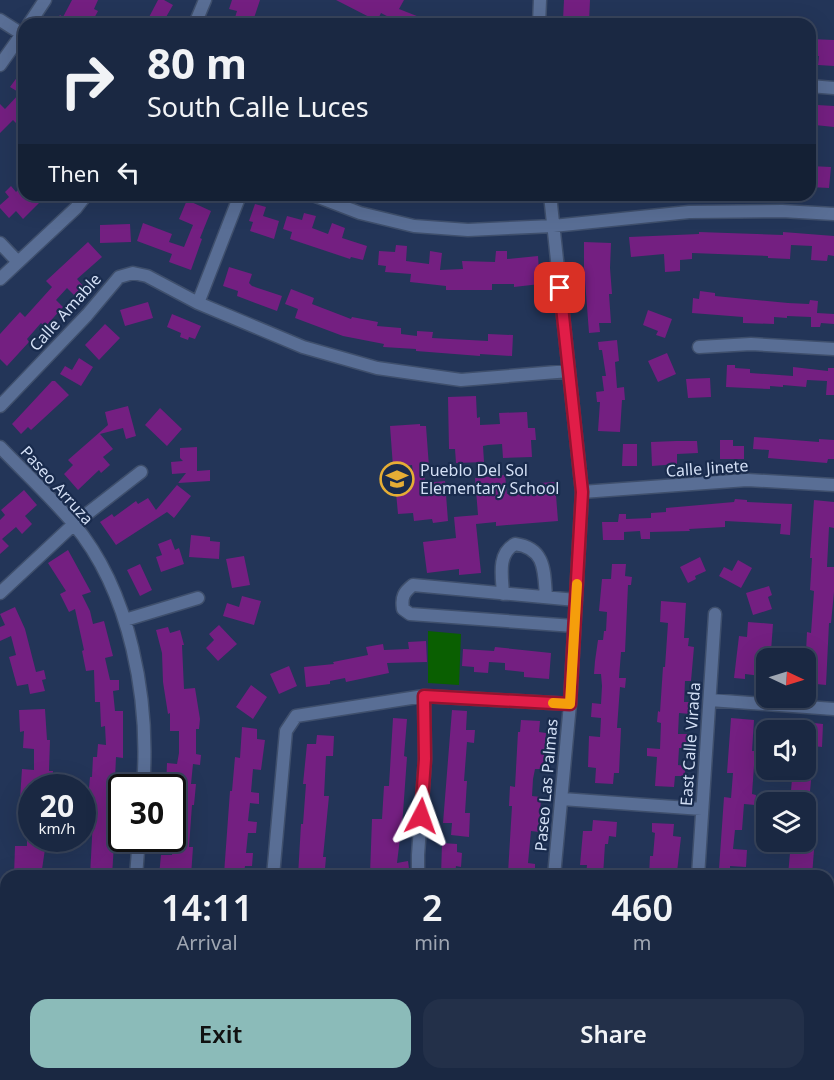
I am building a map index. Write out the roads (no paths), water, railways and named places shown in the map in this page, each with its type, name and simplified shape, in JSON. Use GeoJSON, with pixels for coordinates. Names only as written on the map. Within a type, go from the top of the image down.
{"type":"FeatureCollection","features":[{"type":"Feature","properties":{"kind":"street"},"geometry":{"type":"LineString","coordinates":[[33,18],[45,0]]}},
{"type":"Feature","properties":{"kind":"street"},"geometry":{"type":"LineString","coordinates":[[198,18],[205,0]]}},
{"type":"Feature","properties":{"kind":"street"},"geometry":{"type":"LineString","coordinates":[[539,18],[540,0]]}},
{"type":"Feature","properties":{"kind":"street"},"geometry":{"type":"LineString","coordinates":[[0,20],[18,27]]}},
{"type":"Feature","properties":{"kind":"street"},"geometry":{"type":"LineString","coordinates":[[0,64],[18,40]]}},
{"type":"Feature","properties":{"kind":"street"},"geometry":{"type":"LineString","coordinates":[[816,86],[834,88]]}},
{"type":"Feature","properties":{"kind":"street"},"geometry":{"type":"LineString","coordinates":[[0,279],[81,201]]}},
{"type":"Feature","properties":{"kind":"street"},"geometry":{"type":"LineString","coordinates":[[198,303],[238,201]]}},
{"type":"Feature","properties":{"kind":"street"},"geometry":{"type":"LineString","coordinates":[[329,201],[360,213],[414,226],[468,230],[553,226],[689,212],[782,211],[834,214]]}},
{"type":"Feature","properties":{"kind":"street","name":"Paseo Las Palmas"},"geometry":{"type":"LineString","coordinates":[[551,201],[582,492],[570,704],[555,870]]}},
{"type":"Feature","properties":{"kind":"street"},"geometry":{"type":"LineString","coordinates":[[0,243],[17,261]]}},
{"type":"Feature","properties":{"kind":"street","name":"Calle Amable"},"geometry":{"type":"LineString","coordinates":[[0,406],[87,315],[119,277],[133,273],[147,276],[198,303],[303,347],[377,368],[461,380],[569,371]]}},
{"type":"Feature","properties":{"kind":"street"},"geometry":{"type":"LineString","coordinates":[[699,347],[752,344],[834,349]]}},
{"type":"Feature","properties":{"kind":"street","name":"Paseo Arruza"},"geometry":{"type":"LineString","coordinates":[[0,447],[74,524],[103,566],[125,620],[142,697],[144,774]]}},
{"type":"Feature","properties":{"kind":"street"},"geometry":{"type":"LineString","coordinates":[[0,593],[74,524],[141,472]]}},
{"type":"Feature","properties":{"kind":"street","name":"Calle Jinete"},"geometry":{"type":"LineString","coordinates":[[582,492],[747,480],[834,485]]}},
{"type":"Feature","properties":{"kind":"street"},"geometry":{"type":"LineString","coordinates":[[503,594],[502,561],[504,553],[515,544],[525,545],[540,557],[544,570],[546,597]]}},
{"type":"Feature","properties":{"kind":"street"},"geometry":{"type":"LineString","coordinates":[[574,626],[410,614],[403,609],[402,601],[406,590],[413,585],[576,600]]}},
{"type":"Feature","properties":{"kind":"street"},"geometry":{"type":"LineString","coordinates":[[125,620],[198,598]]}},
{"type":"Feature","properties":{"kind":"street","name":"East Calle Virada"},"geometry":{"type":"LineString","coordinates":[[698,870],[715,614]]}},
{"type":"Feature","properties":{"kind":"street"},"geometry":{"type":"LineString","coordinates":[[274,870],[286,731],[296,716],[424,696],[570,704]]}},
{"type":"Feature","properties":{"kind":"street"},"geometry":{"type":"LineString","coordinates":[[418,870],[425,759],[424,696]]}},
{"type":"Feature","properties":{"kind":"street"},"geometry":{"type":"LineString","coordinates":[[710,700],[834,709]]}},
{"type":"Feature","properties":{"kind":"street"},"geometry":{"type":"LineString","coordinates":[[562,799],[702,809]]}},
{"type":"Feature","properties":{"kind":"street"},"geometry":{"type":"LineString","coordinates":[[136,870],[138,852]]}},
{"type":"Feature","properties":{"kind":"place","name":"Pueblo Del Sol Elementary School"},"geometry":{"type":"Point","coordinates":[397,479]}}]}
